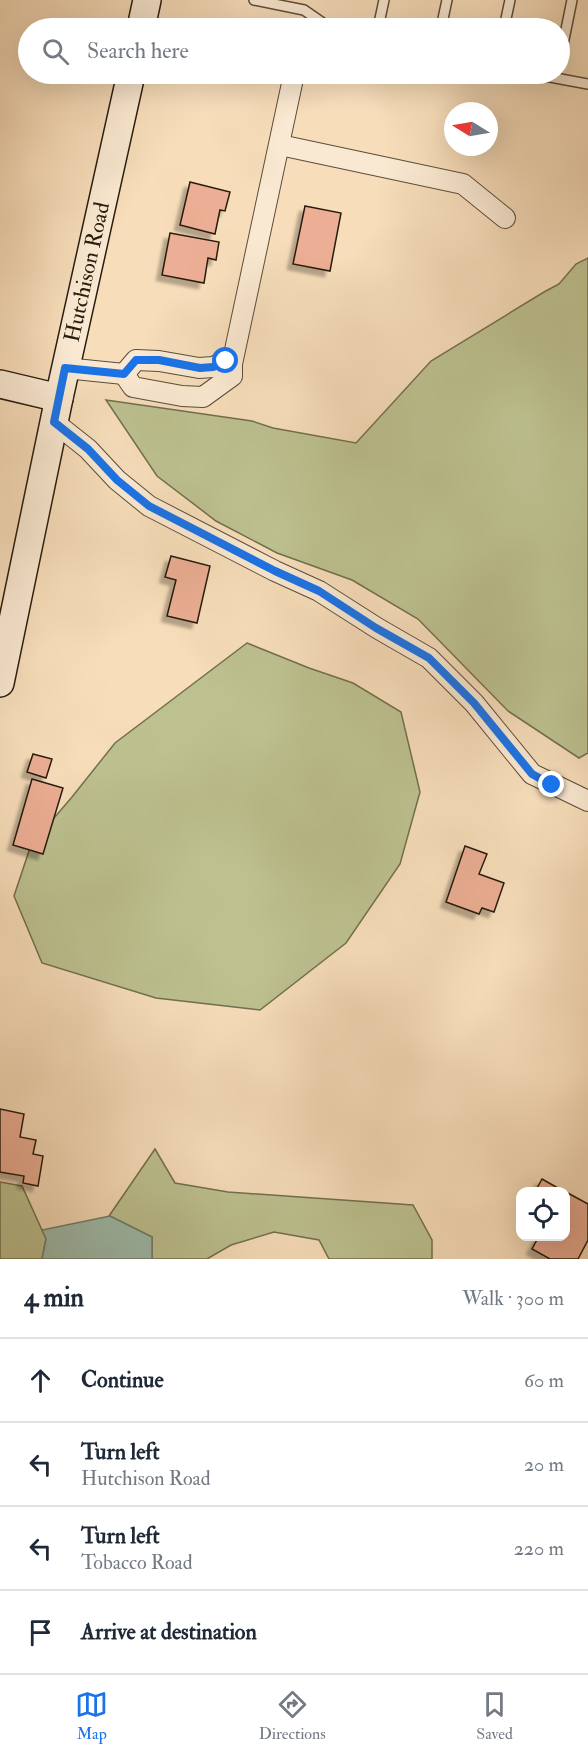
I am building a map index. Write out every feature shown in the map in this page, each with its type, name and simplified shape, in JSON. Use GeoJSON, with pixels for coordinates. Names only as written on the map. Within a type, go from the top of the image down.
{"type":"FeatureCollection","features":[{"type":"Feature","properties":{"kind":"street"},"geometry":{"type":"LineString","coordinates":[[143,18],[147,0]]}},
{"type":"Feature","properties":{"kind":"street","name":"Hutchison Road"},"geometry":{"type":"LineString","coordinates":[[0,683],[56,410],[128,84]]}},
{"type":"Feature","properties":{"kind":"street"},"geometry":{"type":"LineString","coordinates":[[65,368],[124,374],[133,387],[182,396],[203,397],[232,376],[232,363],[292,84]]}},
{"type":"Feature","properties":{"kind":"street"},"geometry":{"type":"LineString","coordinates":[[280,146],[464,184],[505,218]]}},
{"type":"Feature","properties":{"kind":"street"},"geometry":{"type":"LineString","coordinates":[[124,374],[136,360],[159,360],[200,368],[213,367],[226,361],[232,363]]}},
{"type":"Feature","properties":{"kind":"street"},"geometry":{"type":"LineString","coordinates":[[156,391],[159,360]]}},
{"type":"Feature","properties":{"kind":"street"},"geometry":{"type":"LineString","coordinates":[[0,384],[56,410],[117,480],[149,506],[319,591],[376,628],[429,658],[474,703],[532,774],[588,801]]}},
{"type":"Feature","properties":{"kind":"lane"},"geometry":{"type":"LineString","coordinates":[[254,0],[303,5],[318,18]]}},
{"type":"Feature","properties":{"kind":"lane"},"geometry":{"type":"LineString","coordinates":[[380,18],[384,0]]}},
{"type":"Feature","properties":{"kind":"lane"},"geometry":{"type":"LineString","coordinates":[[443,18],[447,0]]}},
{"type":"Feature","properties":{"kind":"lane"},"geometry":{"type":"LineString","coordinates":[[506,18],[510,0]]}},
{"type":"Feature","properties":{"kind":"lane"},"geometry":{"type":"LineString","coordinates":[[568,18],[572,0]]}},
{"type":"Feature","properties":{"kind":"lane"},"geometry":{"type":"LineString","coordinates":[[570,80],[588,84]]}},
{"type":"Feature","properties":{"kind":"green space"},"geometry":{"type":"Polygon","coordinates":[[[588,258],[588,753],[579,758],[508,711],[418,619],[352,580],[277,553],[216,521],[157,476],[106,400],[252,421],[273,428],[356,443],[431,361],[559,284],[576,264],[588,258]]]}},
{"type":"Feature","properties":{"kind":"green space"},"geometry":{"type":"Polygon","coordinates":[[[247,643],[353,683],[401,712],[420,792],[400,864],[346,943],[260,1010],[156,998],[42,963],[14,896],[31,845],[115,743],[247,643]]]}},
{"type":"Feature","properties":{"kind":"green space"},"geometry":{"type":"Polygon","coordinates":[[[155,1149],[175,1183],[228,1192],[413,1205],[432,1240],[432,1259],[329,1259],[319,1240],[274,1232],[231,1245],[207,1259],[152,1259],[152,1237],[109,1216],[155,1149]]]}},
{"type":"Feature","properties":{"kind":"green space"},"geometry":{"type":"Polygon","coordinates":[[[0,1182],[22,1186],[46,1239],[42,1259],[0,1259],[0,1182]]]}},
{"type":"Feature","properties":{"kind":"shaded area"},"geometry":{"type":"Polygon","coordinates":[[[110,1216],[152,1237],[152,1259],[42,1259],[46,1239],[42,1230],[110,1216]]]}},
{"type":"Feature","properties":{"kind":"building"},"geometry":{"type":"Polygon","coordinates":[[[190,182],[230,192],[225,211],[220,210],[215,234],[180,225],[190,182]]]}},
{"type":"Feature","properties":{"kind":"building"},"geometry":{"type":"Polygon","coordinates":[[[305,206],[341,213],[330,271],[293,264],[305,206]]]}},
{"type":"Feature","properties":{"kind":"building"},"geometry":{"type":"Polygon","coordinates":[[[170,233],[219,242],[216,260],[208,258],[204,283],[162,275],[170,233]]]}},
{"type":"Feature","properties":{"kind":"building"},"geometry":{"type":"Polygon","coordinates":[[[171,556],[210,566],[197,623],[167,616],[176,580],[165,577],[171,556]]]}},
{"type":"Feature","properties":{"kind":"building"},"geometry":{"type":"Polygon","coordinates":[[[33,754],[52,759],[46,778],[27,772],[33,754]]]}},
{"type":"Feature","properties":{"kind":"building"},"geometry":{"type":"Polygon","coordinates":[[[32,779],[63,788],[43,854],[13,845],[32,779]]]}},
{"type":"Feature","properties":{"kind":"building"},"geometry":{"type":"Polygon","coordinates":[[[465,846],[487,854],[479,874],[504,883],[494,912],[482,908],[479,914],[446,902],[465,846]]]}},
{"type":"Feature","properties":{"kind":"building"},"geometry":{"type":"Polygon","coordinates":[[[0,1109],[24,1114],[20,1137],[36,1140],[33,1154],[43,1156],[38,1186],[23,1183],[24,1176],[0,1172],[0,1109]]]}},
{"type":"Feature","properties":{"kind":"building"},"geometry":{"type":"Polygon","coordinates":[[[542,1179],[556,1187],[538,1187],[542,1179]]]}},
{"type":"Feature","properties":{"kind":"building"},"geometry":{"type":"Polygon","coordinates":[[[570,1194],[588,1204],[588,1240],[578,1259],[550,1259],[532,1249],[536,1241],[570,1241],[570,1194]]]}},
{"type":"Feature","properties":{"kind":"route"},"geometry":{"type":"LineString","coordinates":[[226,361],[213,367],[200,368],[159,360],[136,360],[124,374],[65,368],[54,422],[88,449],[117,480],[149,506],[319,591],[376,628],[429,658],[474,703],[532,774],[552,785]]}}]}
